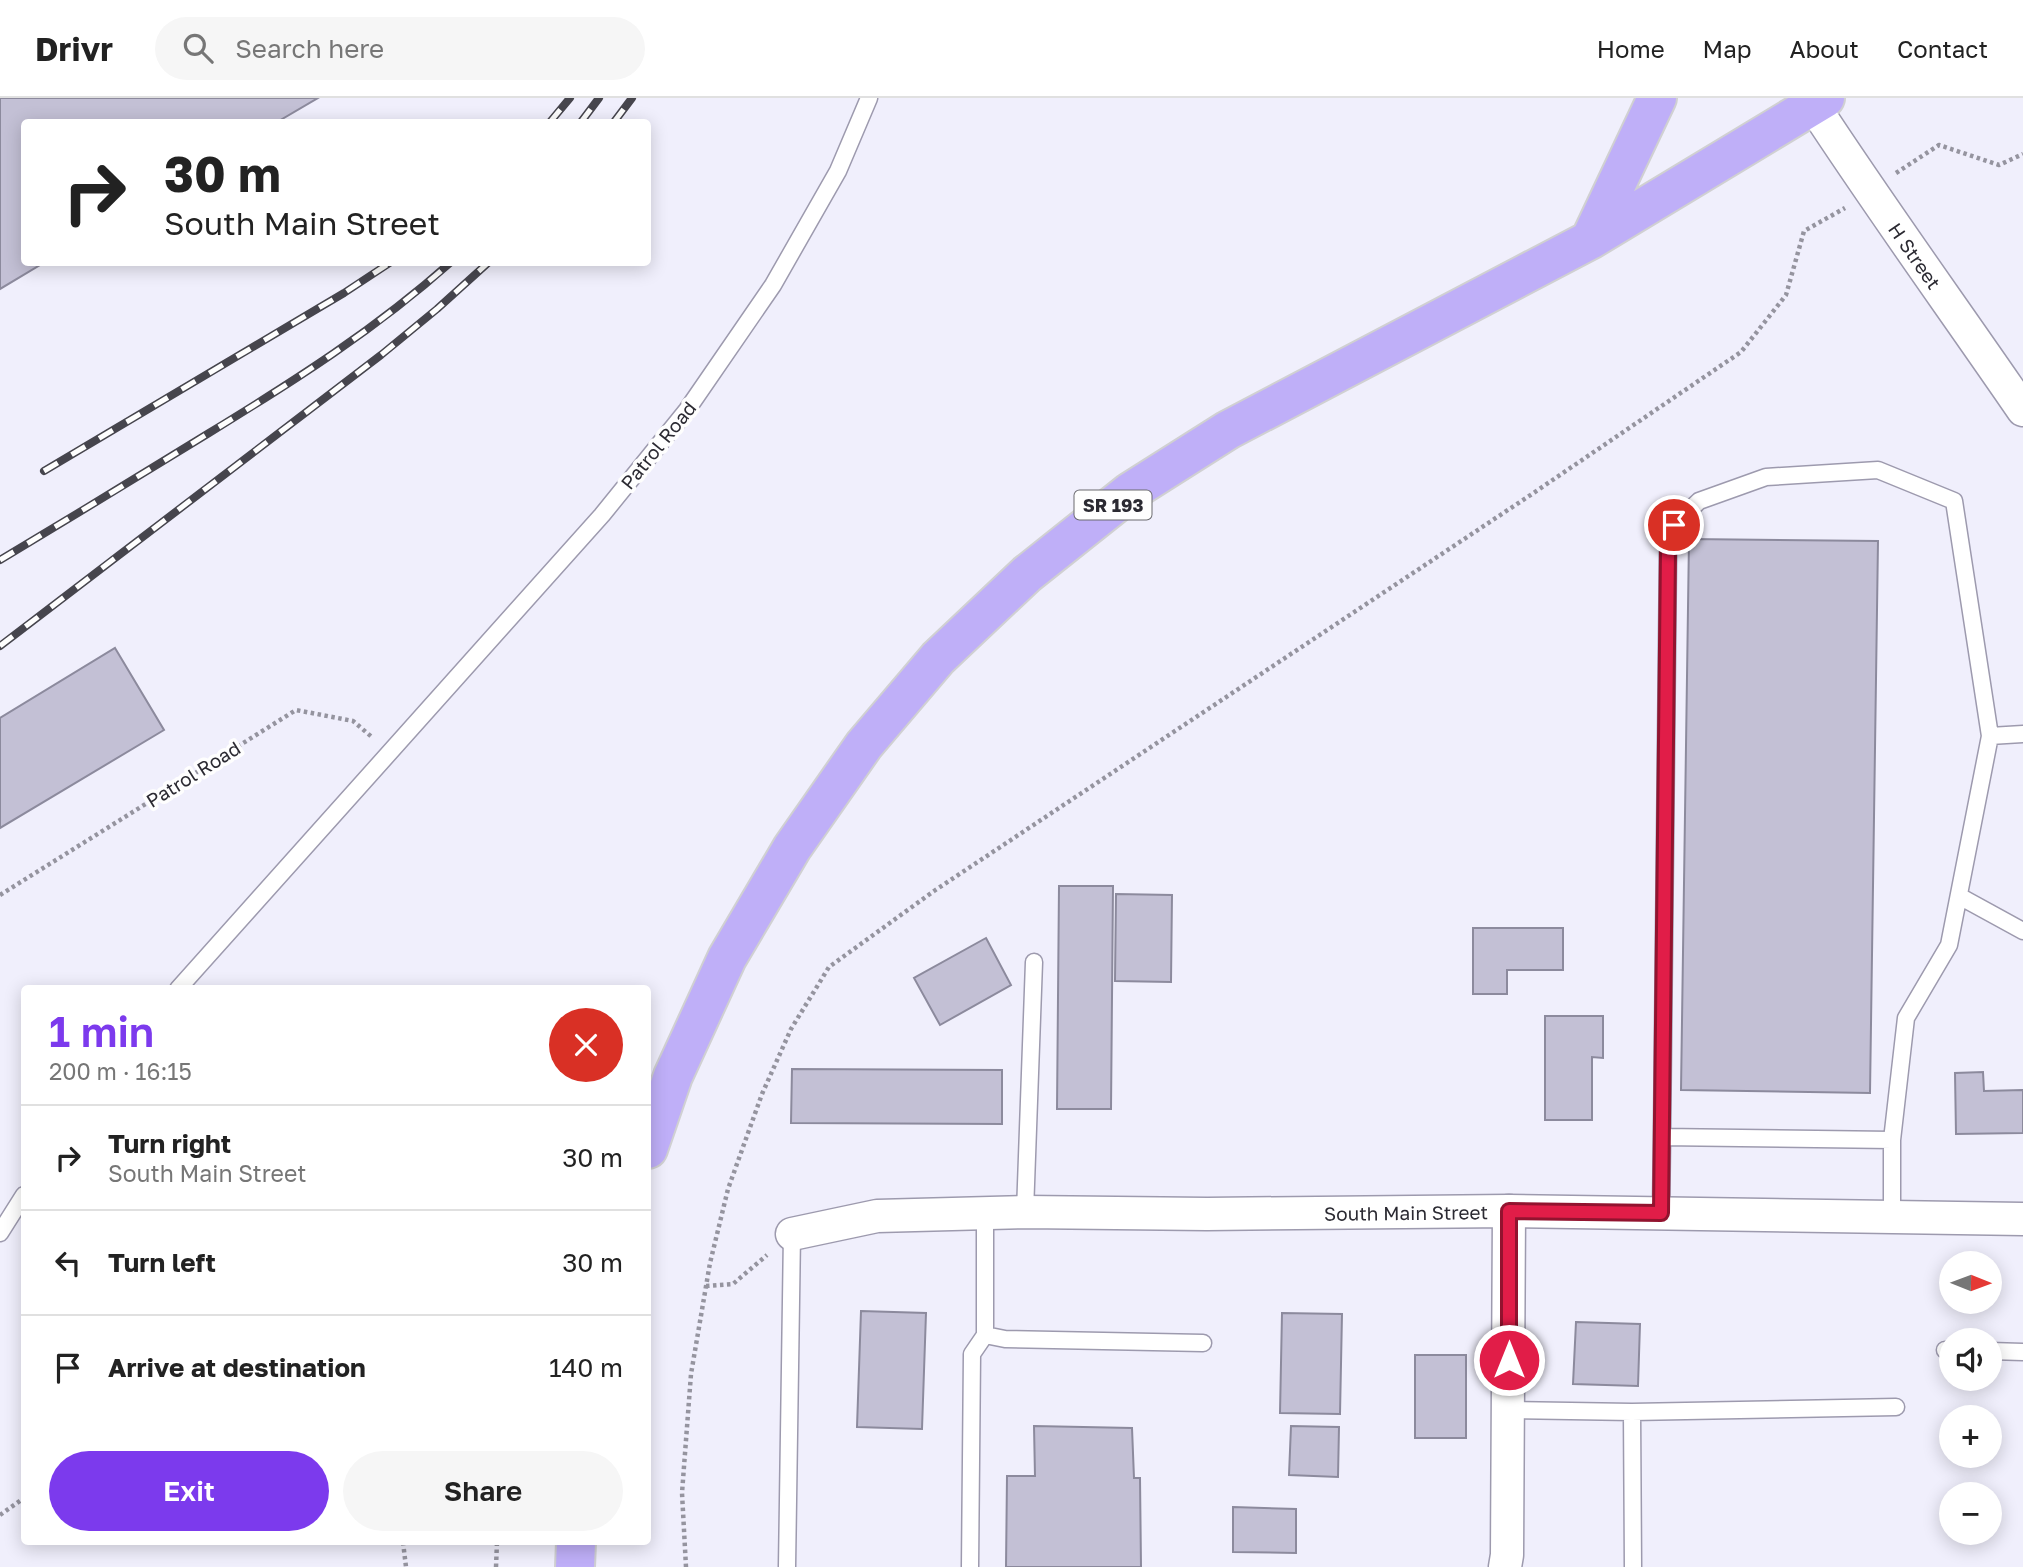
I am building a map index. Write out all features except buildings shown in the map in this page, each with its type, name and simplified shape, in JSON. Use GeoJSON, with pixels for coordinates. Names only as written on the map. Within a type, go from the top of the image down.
{"type":"FeatureCollection","features":[{"type":"Feature","properties":{"kind":"main road"},"geometry":{"type":"LineString","coordinates":[[1590,240],[1657,98]]}},
{"type":"Feature","properties":{"kind":"main road","name":"SR 193"},"geometry":{"type":"LineString","coordinates":[[651,1140],[673,1076],[727,958],[792,848],[864,745],[938,658],[1027,574],[1130,492],[1228,430],[1590,240],[1816,101]]}},
{"type":"Feature","properties":{"kind":"main road"},"geometry":{"type":"LineString","coordinates":[[575,1567],[576,1545]]}},
{"type":"Feature","properties":{"kind":"street","name":"H Street"},"geometry":{"type":"LineString","coordinates":[[1816,101],[1871,193],[2023,410]]}},
{"type":"Feature","properties":{"kind":"street","name":"South Main Street"},"geometry":{"type":"LineString","coordinates":[[792,1234],[877,1216],[1025,1212],[1207,1214],[1509,1211],[2023,1219]]}},
{"type":"Feature","properties":{"kind":"street"},"geometry":{"type":"LineString","coordinates":[[1505,1567],[1509,1410],[1509,1211]]}},
{"type":"Feature","properties":{"kind":"lane","name":"Patrol Road"},"geometry":{"type":"LineString","coordinates":[[182,985],[602,515],[687,410],[780,274],[838,171],[869,98]]}},
{"type":"Feature","properties":{"kind":"lane"},"geometry":{"type":"LineString","coordinates":[[1661,1213],[1668,552],[1674,525],[1699,501],[1766,477],[1878,470],[1954,500],[1990,736],[1949,945],[1906,1018],[1892,1140],[1892,1217]]}},
{"type":"Feature","properties":{"kind":"lane"},"geometry":{"type":"LineString","coordinates":[[1990,736],[2023,734]]}},
{"type":"Feature","properties":{"kind":"lane"},"geometry":{"type":"LineString","coordinates":[[1959,896],[2023,931]]}},
{"type":"Feature","properties":{"kind":"lane"},"geometry":{"type":"LineString","coordinates":[[1025,1212],[1034,962]]}},
{"type":"Feature","properties":{"kind":"lane"},"geometry":{"type":"LineString","coordinates":[[1662,1137],[1892,1140]]}},
{"type":"Feature","properties":{"kind":"lane"},"geometry":{"type":"LineString","coordinates":[[0,1233],[21,1200]]}},
{"type":"Feature","properties":{"kind":"lane"},"geometry":{"type":"LineString","coordinates":[[970,1567],[972,1354],[985,1335],[985,1214]]}},
{"type":"Feature","properties":{"kind":"lane"},"geometry":{"type":"LineString","coordinates":[[787,1567],[792,1234]]}},
{"type":"Feature","properties":{"kind":"lane"},"geometry":{"type":"LineString","coordinates":[[985,1335],[1005,1339],[1203,1343]]}},
{"type":"Feature","properties":{"kind":"lane"},"geometry":{"type":"LineString","coordinates":[[2002,1351],[2023,1352]]}},
{"type":"Feature","properties":{"kind":"lane"},"geometry":{"type":"LineString","coordinates":[[1509,1410],[1632,1412],[1896,1407]]}},
{"type":"Feature","properties":{"kind":"lane"},"geometry":{"type":"LineString","coordinates":[[1632,1412],[1633,1567]]}},
{"type":"Feature","properties":{"kind":"path"},"geometry":{"type":"LineString","coordinates":[[1939,145],[1999,165],[2023,154]]}},
{"type":"Feature","properties":{"kind":"path"},"geometry":{"type":"LineString","coordinates":[[686,1567],[683,1479],[691,1374],[706,1286],[728,1189],[762,1094],[791,1029],[829,967],[934,891],[1741,352],[1786,295],[1804,231]]}},
{"type":"Feature","properties":{"kind":"path","name":"Patrol Road"},"geometry":{"type":"LineString","coordinates":[[0,895],[296,709],[353,721],[390,751]]}},
{"type":"Feature","properties":{"kind":"path"},"geometry":{"type":"LineString","coordinates":[[706,1286],[733,1284],[792,1234]]}},
{"type":"Feature","properties":{"kind":"path"},"geometry":{"type":"LineString","coordinates":[[0,1515],[21,1500]]}},
{"type":"Feature","properties":{"kind":"path"},"geometry":{"type":"LineString","coordinates":[[403,1545],[406,1567]]}},
{"type":"Feature","properties":{"kind":"path"},"geometry":{"type":"LineString","coordinates":[[496,1567],[497,1545]]}},
{"type":"Feature","properties":{"kind":"railway"},"geometry":{"type":"LineString","coordinates":[[552,119],[570,98]]}},
{"type":"Feature","properties":{"kind":"railway"},"geometry":{"type":"LineString","coordinates":[[583,119],[599,98]]}},
{"type":"Feature","properties":{"kind":"railway"},"geometry":{"type":"LineString","coordinates":[[616,119],[632,98]]}},
{"type":"Feature","properties":{"kind":"railway"},"geometry":{"type":"LineString","coordinates":[[44,471],[385,266]]}},
{"type":"Feature","properties":{"kind":"railway"},"geometry":{"type":"LineString","coordinates":[[0,560],[303,374],[394,310],[446,266]]}},
{"type":"Feature","properties":{"kind":"railway"},"geometry":{"type":"LineString","coordinates":[[0,646],[381,355],[485,266]]}},
{"type":"Feature","properties":{"kind":"route"},"geometry":{"type":"LineString","coordinates":[[1509,1360],[1509,1211],[1661,1213],[1668,552],[1674,525]]}}]}
